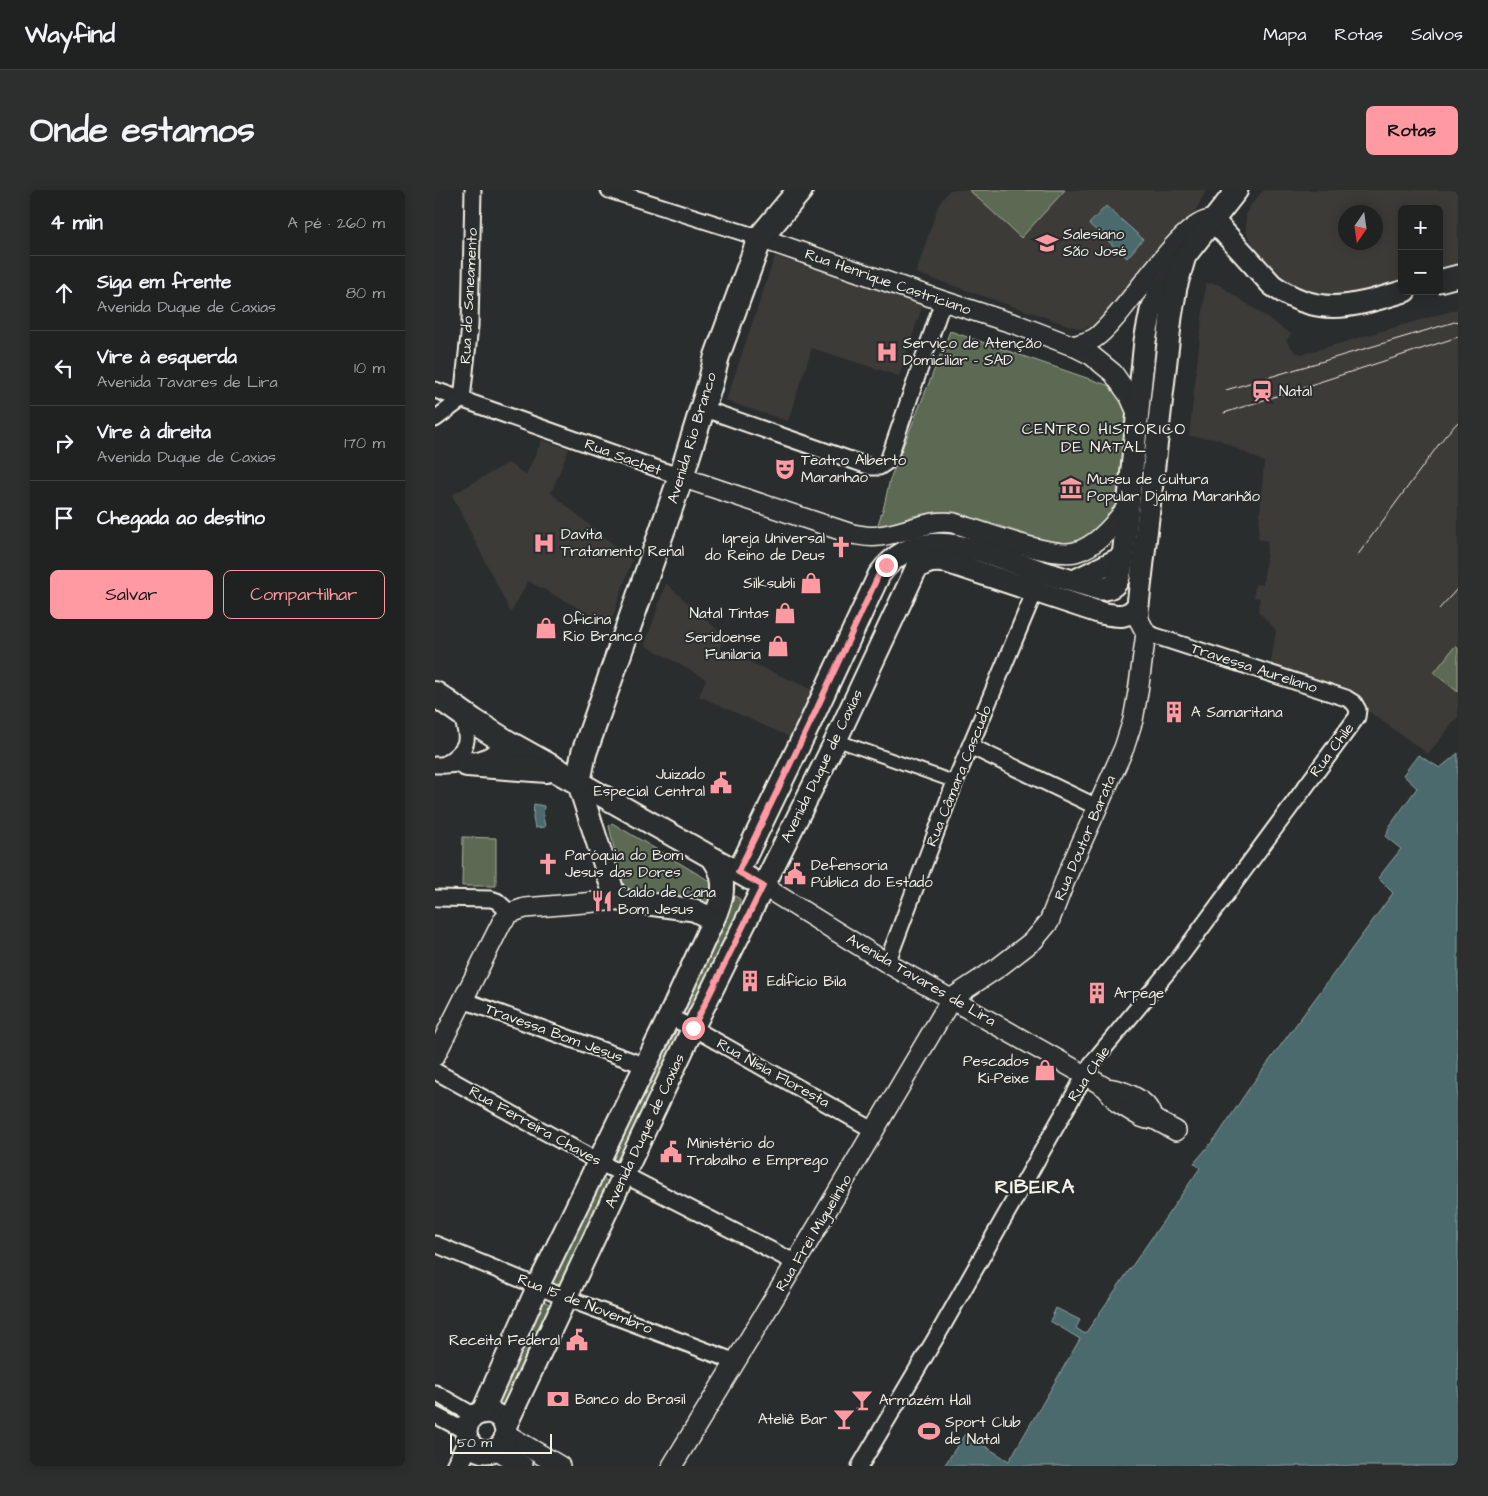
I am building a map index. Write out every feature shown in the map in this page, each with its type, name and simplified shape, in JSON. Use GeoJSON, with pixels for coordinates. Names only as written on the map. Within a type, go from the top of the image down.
{"type":"FeatureCollection","features":[{"type":"Feature","properties":{"kind":"main road","name":"Avenida Rio Branco"},"geometry":{"type":"LineString","coordinates":[[568,777],[584,753],[681,477],[717,356],[760,238],[800,190]]}},
{"type":"Feature","properties":{"kind":"main road"},"geometry":{"type":"LineString","coordinates":[[1129,504],[1145,340],[1151,311],[1163,284],[1236,190]]}},
{"type":"Feature","properties":{"kind":"main road"},"geometry":{"type":"LineString","coordinates":[[1213,220],[1272,285],[1284,294],[1303,302],[1318,306],[1341,308],[1398,293]]}},
{"type":"Feature","properties":{"kind":"main road"},"geometry":{"type":"LineString","coordinates":[[1035,591],[1113,616],[1124,616],[1133,612],[1138,605],[1173,302],[1185,256]]}},
{"type":"Feature","properties":{"kind":"main road"},"geometry":{"type":"LineString","coordinates":[[1443,280],[1458,276]]}},
{"type":"Feature","properties":{"kind":"main road","name":"Avenida Duque de Caxias"},"geometry":{"type":"LineString","coordinates":[[738,872],[805,736],[879,574],[895,557],[910,548],[928,544],[949,545],[972,549],[1099,590],[1111,588],[1118,582],[1123,558],[1129,504]]}},
{"type":"Feature","properties":{"kind":"main road","name":"Avenida Duque de Caxias"},"geometry":{"type":"LineString","coordinates":[[497,1445],[693,1028],[836,740],[916,569],[925,562],[935,560],[947,562],[1035,591]]}},
{"type":"Feature","properties":{"kind":"main road"},"geometry":{"type":"LineString","coordinates":[[435,694],[508,743],[568,777],[614,894],[619,900],[694,910],[709,920]]}},
{"type":"Feature","properties":{"kind":"main road"},"geometry":{"type":"LineString","coordinates":[[467,764],[507,766],[568,777]]}},
{"type":"Feature","properties":{"kind":"main road","name":"Avenida Tavares de Lira"},"geometry":{"type":"LineString","coordinates":[[568,777],[738,872],[758,895]]}},
{"type":"Feature","properties":{"kind":"main road","name":"Avenida Duque de Caxias"},"geometry":{"type":"LineString","coordinates":[[457,1466],[473,1426],[538,1286],[669,1017],[709,920],[717,911],[723,887],[721,870],[714,860]]}},
{"type":"Feature","properties":{"kind":"main road"},"geometry":{"type":"LineString","coordinates":[[723,887],[758,895]]}},
{"type":"Feature","properties":{"kind":"main road"},"geometry":{"type":"LineString","coordinates":[[487,1413],[497,1416],[497,1445],[479,1451],[473,1426],[487,1413]]}},
{"type":"Feature","properties":{"kind":"street","name":"Rua do Saneamento"},"geometry":{"type":"LineString","coordinates":[[462,399],[470,326],[473,190]]}},
{"type":"Feature","properties":{"kind":"street","name":"Rua Henrique Castriciano"},"geometry":{"type":"LineString","coordinates":[[609,190],[760,238],[1018,325],[1073,346],[1091,355],[1113,373],[1130,397],[1138,415]]}},
{"type":"Feature","properties":{"kind":"street"},"geometry":{"type":"LineString","coordinates":[[1073,346],[1094,338],[1104,330],[1123,310],[1178,241],[1200,222],[1213,220]]}},
{"type":"Feature","properties":{"kind":"street"},"geometry":{"type":"LineString","coordinates":[[702,408],[871,467],[879,466],[888,461],[943,301]]}},
{"type":"Feature","properties":{"kind":"street","name":"Rua Sachet"},"geometry":{"type":"LineString","coordinates":[[435,390],[681,477],[851,534],[869,537],[943,521],[1032,547],[1065,553],[1074,552],[1084,549],[1101,537],[1115,524],[1129,504]]}},
{"type":"Feature","properties":{"kind":"street"},"geometry":{"type":"LineString","coordinates":[[435,419],[462,399]]}},
{"type":"Feature","properties":{"kind":"street","name":"Rua Câmara Cascudo"},"geometry":{"type":"LineString","coordinates":[[887,962],[955,782],[1035,591]]}},
{"type":"Feature","properties":{"kind":"street"},"geometry":{"type":"LineString","coordinates":[[1138,605],[1139,620],[1146,633]]}},
{"type":"Feature","properties":{"kind":"street","name":"Travessa Aureliano"},"geometry":{"type":"LineString","coordinates":[[1146,633],[1346,698],[1358,710]]}},
{"type":"Feature","properties":{"kind":"street","name":"Rua Doutor Barata"},"geometry":{"type":"LineString","coordinates":[[952,998],[999,967],[1034,940],[1042,932],[1055,910],[1068,873],[1123,748],[1133,720],[1146,633]]}},
{"type":"Feature","properties":{"kind":"street","name":"Rua Chile"},"geometry":{"type":"LineString","coordinates":[[860,1466],[941,1329],[1092,1063],[1180,957],[1357,717],[1358,710]]}},
{"type":"Feature","properties":{"kind":"street"},"geometry":{"type":"LineString","coordinates":[[439,766],[463,751],[466,741],[466,727],[460,712]]}},
{"type":"Feature","properties":{"kind":"street"},"geometry":{"type":"LineString","coordinates":[[836,740],[955,782]]}},
{"type":"Feature","properties":{"kind":"street"},"geometry":{"type":"LineString","coordinates":[[439,766],[467,764],[489,756],[508,743]]}},
{"type":"Feature","properties":{"kind":"street"},"geometry":{"type":"LineString","coordinates":[[970,746],[1097,807]]}},
{"type":"Feature","properties":{"kind":"street","name":"Avenida Tavares de Lira"},"geometry":{"type":"LineString","coordinates":[[758,895],[952,998],[1106,1088],[1126,1092],[1148,1107],[1152,1118],[1176,1130]]}},
{"type":"Feature","properties":{"kind":"street"},"geometry":{"type":"LineString","coordinates":[[435,898],[491,899],[497,901],[510,913]]}},
{"type":"Feature","properties":{"kind":"street"},"geometry":{"type":"LineString","coordinates":[[435,1056],[502,922],[510,913],[525,908],[619,900]]}},
{"type":"Feature","properties":{"kind":"street","name":"Rua Frei Miguelinho"},"geometry":{"type":"LineString","coordinates":[[672,1466],[875,1131],[952,998]]}},
{"type":"Feature","properties":{"kind":"street","name":"Travessa Bom Jesus"},"geometry":{"type":"LineString","coordinates":[[463,1000],[645,1066]]}},
{"type":"Feature","properties":{"kind":"street","name":"Rua Nísia Floresta"},"geometry":{"type":"LineString","coordinates":[[669,1017],[693,1028],[875,1131]]}},
{"type":"Feature","properties":{"kind":"street","name":"Rua Ferreira Chaves"},"geometry":{"type":"LineString","coordinates":[[435,1070],[599,1162],[796,1263]]}},
{"type":"Feature","properties":{"kind":"street","name":"Rua 15 de Novembro"},"geometry":{"type":"LineString","coordinates":[[435,1244],[566,1298],[736,1362]]}},
{"type":"Feature","properties":{"kind":"street"},"geometry":{"type":"LineString","coordinates":[[435,1393],[473,1426]]}},
{"type":"Feature","properties":{"kind":"street"},"geometry":{"type":"LineString","coordinates":[[435,1415],[473,1426]]}},
{"type":"Feature","properties":{"kind":"street"},"geometry":{"type":"LineString","coordinates":[[497,1445],[523,1466]]}},
{"type":"Feature","properties":{"kind":"street"},"geometry":{"type":"LineString","coordinates":[[497,1445],[560,1466]]}},
{"type":"Feature","properties":{"kind":"shaded area","name":"Salesiano São José"},"geometry":{"type":"Polygon","coordinates":[[[949,190],[1206,190],[1195,212],[1095,326],[1080,329],[916,273],[938,206],[949,190]]]}},
{"type":"Feature","properties":{"kind":"shaded area"},"geometry":{"type":"Polygon","coordinates":[[[1264,190],[1458,190],[1458,263],[1443,268],[1443,205],[1398,205],[1398,284],[1347,300],[1301,292],[1284,281],[1253,245],[1246,232],[1246,214],[1264,190]]]}},
{"type":"Feature","properties":{"kind":"shaded area"},"geometry":{"type":"Polygon","coordinates":[[[775,256],[923,304],[899,376],[812,348],[788,421],[726,401],[775,256]]]}},
{"type":"Feature","properties":{"kind":"shaded area"},"geometry":{"type":"Polygon","coordinates":[[[1206,283],[1218,284],[1291,334],[1286,341],[1295,352],[1303,354],[1458,309],[1458,717],[1428,754],[1332,685],[1271,663],[1276,630],[1258,611],[1260,598],[1254,597],[1255,584],[1263,585],[1268,541],[1258,539],[1264,462],[1218,439],[1189,436],[1206,283]]]}},
{"type":"Feature","properties":{"kind":"shaded area","name":"Davita Tratamento Renal"},"geometry":{"type":"Polygon","coordinates":[[[542,440],[569,449],[551,493],[632,560],[610,625],[528,581],[511,613],[452,495],[508,463],[526,475],[542,440]]]}},
{"type":"Feature","properties":{"kind":"shaded area"},"geometry":{"type":"Polygon","coordinates":[[[666,583],[725,637],[721,649],[817,692],[794,739],[699,696],[706,679],[645,645],[666,583]]]}},
{"type":"Feature","properties":{"kind":"green space"},"geometry":{"type":"Polygon","coordinates":[[[969,190],[1065,190],[1021,238],[969,190]]]}},
{"type":"Feature","properties":{"kind":"green space"},"geometry":{"type":"Polygon","coordinates":[[[950,331],[1113,387],[1126,403],[1127,423],[1115,508],[1112,516],[1087,540],[1067,545],[1044,540],[955,512],[936,512],[912,516],[891,525],[877,527],[890,479],[950,331]]]}},
{"type":"Feature","properties":{"kind":"green space"},"geometry":{"type":"Polygon","coordinates":[[[1455,646],[1458,648],[1458,692],[1434,673],[1455,646]]]}},
{"type":"Feature","properties":{"kind":"green space"},"geometry":{"type":"Polygon","coordinates":[[[612,823],[740,899],[740,912],[692,1021],[680,1014],[681,1009],[723,926],[712,911],[640,896],[622,884],[609,826],[612,823]]]}},
{"type":"Feature","properties":{"kind":"green space"},"geometry":{"type":"Polygon","coordinates":[[[463,837],[496,838],[496,886],[462,886],[463,837]]]}},
{"type":"Feature","properties":{"kind":"green space"},"geometry":{"type":"Polygon","coordinates":[[[671,1030],[683,1037],[623,1164],[609,1157],[671,1030]]]}},
{"type":"Feature","properties":{"kind":"green space"},"geometry":{"type":"Polygon","coordinates":[[[600,1177],[613,1184],[561,1288],[550,1282],[600,1177]]]}},
{"type":"Feature","properties":{"kind":"green space"},"geometry":{"type":"Polygon","coordinates":[[[539,1298],[556,1308],[504,1412],[489,1405],[539,1298]]]}},
{"type":"Feature","properties":{"kind":"water"},"geometry":{"type":"Polygon","coordinates":[[[1106,206],[1143,239],[1127,258],[1089,224],[1106,206]]]}},
{"type":"Feature","properties":{"kind":"water"},"geometry":{"type":"Polygon","coordinates":[[[1458,753],[1458,1466],[944,1466],[965,1434],[1009,1461],[1080,1339],[1050,1321],[1056,1308],[1080,1320],[1076,1328],[1085,1334],[1200,1168],[1194,1163],[1218,1135],[1250,1087],[1393,893],[1378,878],[1401,849],[1386,837],[1389,827],[1417,788],[1403,775],[1418,755],[1440,768],[1458,753]]]}},
{"type":"Feature","properties":{"kind":"water"},"geometry":{"type":"Polygon","coordinates":[[[534,804],[544,806],[545,827],[535,828],[533,818],[534,804]]]}},
{"type":"Feature","properties":{"kind":"tram line"},"geometry":{"type":"LineString","coordinates":[[1226,390],[1458,321]]}},
{"type":"Feature","properties":{"kind":"tram line"},"geometry":{"type":"LineString","coordinates":[[1224,413],[1458,337]]}},
{"type":"Feature","properties":{"kind":"tram line"},"geometry":{"type":"LineString","coordinates":[[1357,556],[1445,436],[1458,422]]}},
{"type":"Feature","properties":{"kind":"tram line"},"geometry":{"type":"LineString","coordinates":[[1439,609],[1458,588]]}},
{"type":"Feature","properties":{"kind":"place","name":"Salesiano São José"},"geometry":{"type":"Point","coordinates":[1047,243]}},
{"type":"Feature","properties":{"kind":"place","name":"Serviço de Atenção Domiciliar - SAD"},"geometry":{"type":"Point","coordinates":[887,352]}},
{"type":"Feature","properties":{"kind":"place","name":"Natal"},"geometry":{"type":"Point","coordinates":[1262,391]}},
{"type":"Feature","properties":{"kind":"place","name":"Teatro Alberto Maranhao"},"geometry":{"type":"Point","coordinates":[785,469]}},
{"type":"Feature","properties":{"kind":"place","name":"Museu de Cultura Popular Djalma Maranhão"},"geometry":{"type":"Point","coordinates":[1071,488]}},
{"type":"Feature","properties":{"kind":"place","name":"Davita Tratamento Renal"},"geometry":{"type":"Point","coordinates":[544,543]}},
{"type":"Feature","properties":{"kind":"place","name":"Igreja Universal do Reino de Deus"},"geometry":{"type":"Point","coordinates":[841,547]}},
{"type":"Feature","properties":{"kind":"place","name":"Silksubli"},"geometry":{"type":"Point","coordinates":[811,583]}},
{"type":"Feature","properties":{"kind":"place","name":"Natal Tintas"},"geometry":{"type":"Point","coordinates":[785,613]}},
{"type":"Feature","properties":{"kind":"place","name":"Oficina Rio Branco"},"geometry":{"type":"Point","coordinates":[546,628]}},
{"type":"Feature","properties":{"kind":"place","name":"Seridoense Funilaria"},"geometry":{"type":"Point","coordinates":[778,646]}},
{"type":"Feature","properties":{"kind":"place","name":"A Samaritana"},"geometry":{"type":"Point","coordinates":[1174,712]}},
{"type":"Feature","properties":{"kind":"place","name":"Juizado Especial Central"},"geometry":{"type":"Point","coordinates":[721,783]}},
{"type":"Feature","properties":{"kind":"place","name":"Paróquia do Bom Jesus das Dores"},"geometry":{"type":"Point","coordinates":[548,864]}},
{"type":"Feature","properties":{"kind":"place","name":"Defensoria Pública do Estado"},"geometry":{"type":"Point","coordinates":[795,874]}},
{"type":"Feature","properties":{"kind":"place","name":"Caldo de Cana Bom Jesus"},"geometry":{"type":"Point","coordinates":[602,901]}},
{"type":"Feature","properties":{"kind":"place","name":"Edifício Bila"},"geometry":{"type":"Point","coordinates":[750,981]}},
{"type":"Feature","properties":{"kind":"place","name":"Arpege"},"geometry":{"type":"Point","coordinates":[1097,993]}},
{"type":"Feature","properties":{"kind":"place","name":"Pescados Ki-Peixe"},"geometry":{"type":"Point","coordinates":[1045,1070]}},
{"type":"Feature","properties":{"kind":"place","name":"Ministério do Trabalho e Emprego"},"geometry":{"type":"Point","coordinates":[671,1152]}},
{"type":"Feature","properties":{"kind":"place","name":"Receita Federal"},"geometry":{"type":"Point","coordinates":[577,1340]}},
{"type":"Feature","properties":{"kind":"place","name":"Banco do Brasil"},"geometry":{"type":"Point","coordinates":[558,1399]}},
{"type":"Feature","properties":{"kind":"place","name":"Armazém Hall"},"geometry":{"type":"Point","coordinates":[862,1400]}},
{"type":"Feature","properties":{"kind":"place","name":"Ateliê Bar"},"geometry":{"type":"Point","coordinates":[844,1419]}},
{"type":"Feature","properties":{"kind":"place","name":"Sport Club de Natal"},"geometry":{"type":"Point","coordinates":[929,1431]}},
{"type":"Feature","properties":{"kind":"district","name":"CENTRO HISTÓRICO DE NATAL"},"geometry":{"type":"Point","coordinates":[1104,438]}},
{"type":"Feature","properties":{"kind":"district","name":"RIBEIRA"},"geometry":{"type":"Point","coordinates":[1035,1187]}},
{"type":"Feature","properties":{"kind":"route"},"geometry":{"type":"LineString","coordinates":[[693,1028],[763,886],[738,872],[879,574],[886,565]]}}]}
